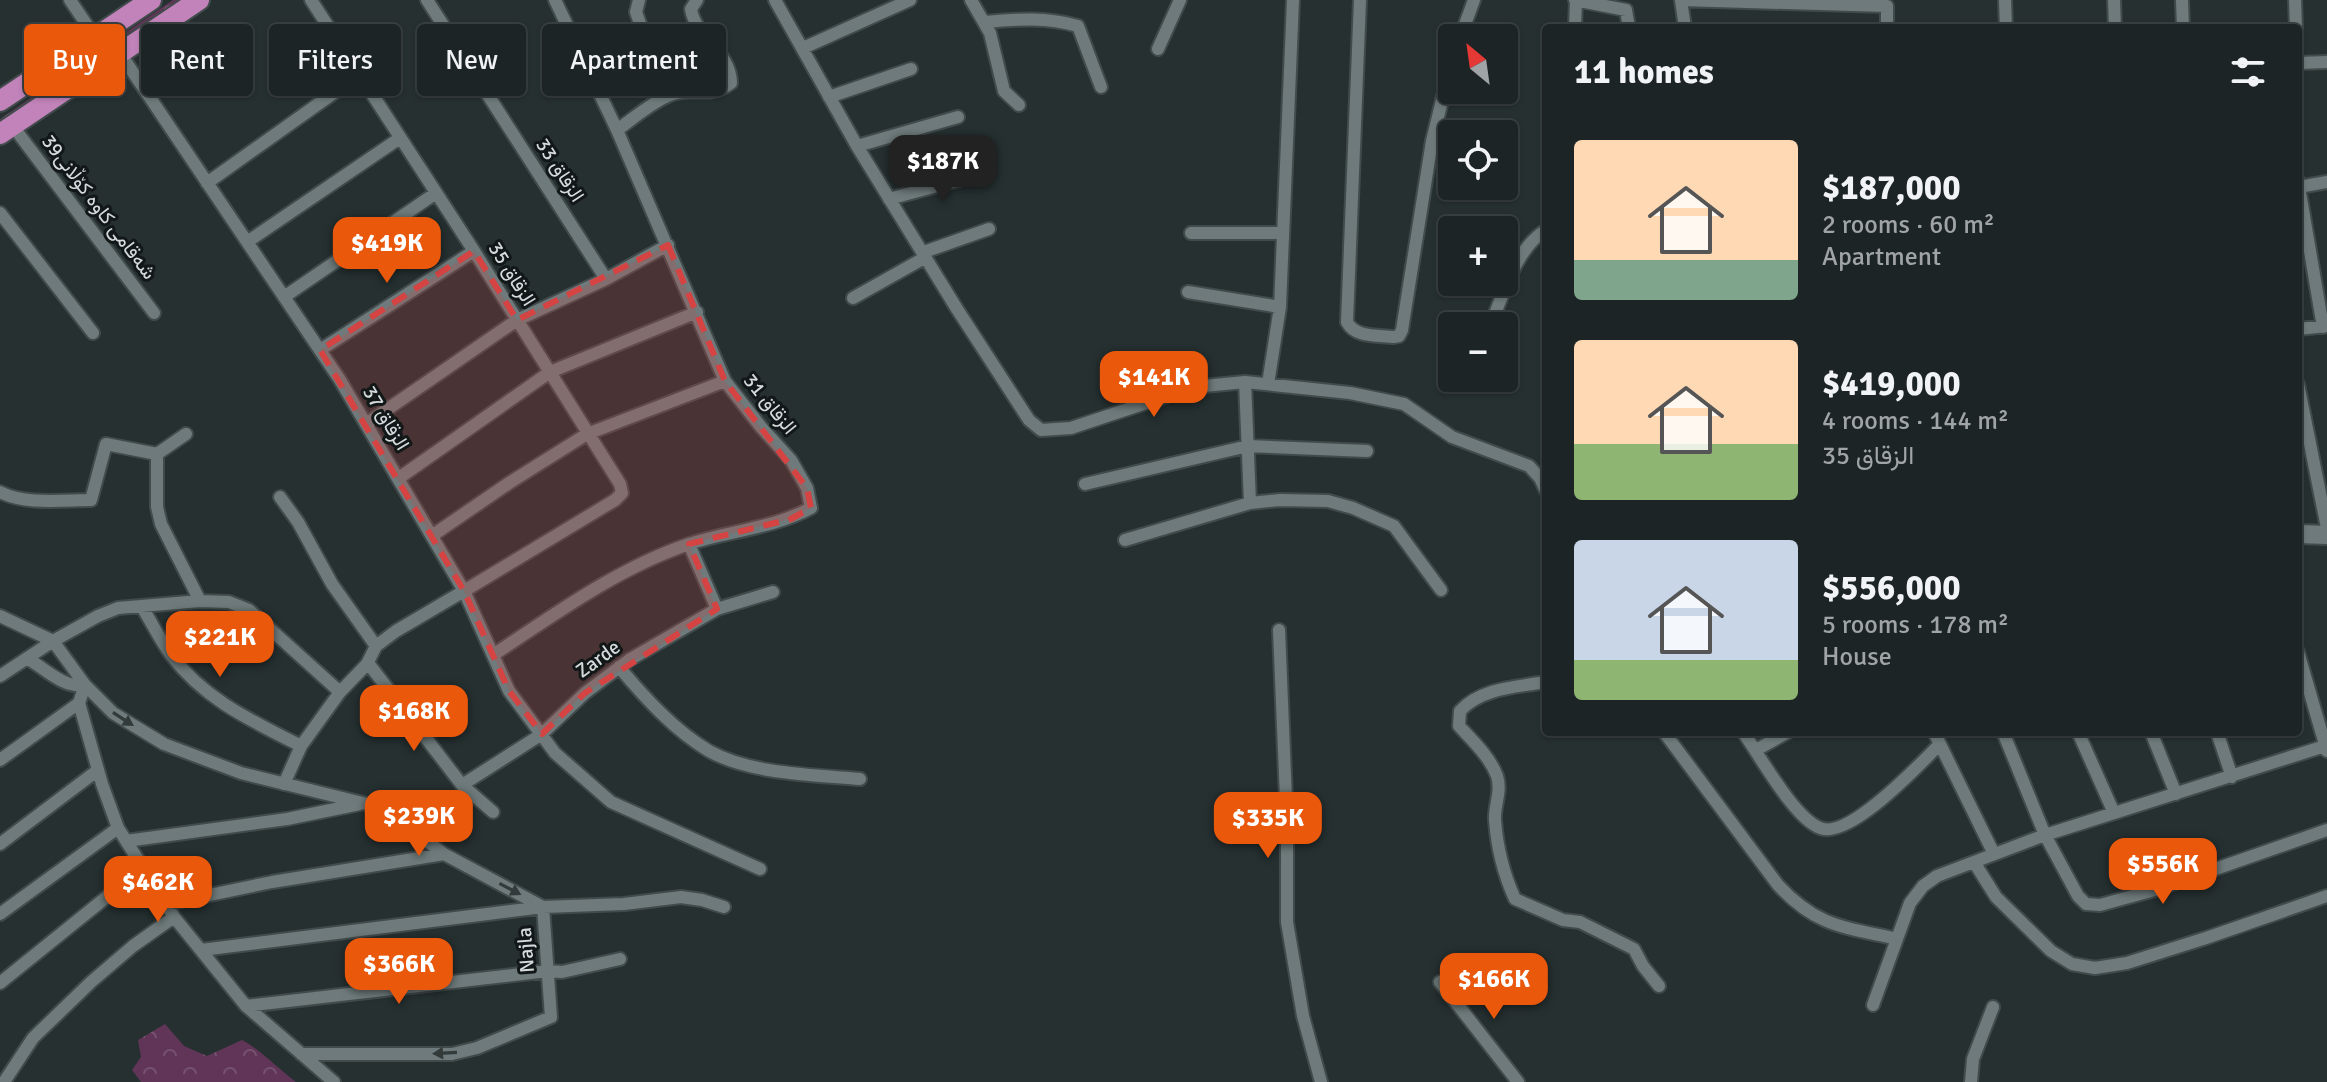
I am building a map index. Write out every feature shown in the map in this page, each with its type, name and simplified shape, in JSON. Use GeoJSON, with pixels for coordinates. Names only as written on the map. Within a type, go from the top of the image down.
{"type":"FeatureCollection","features":[{"type":"Feature","properties":{"kind":"main road"},"geometry":{"type":"LineString","coordinates":[[115,24],[151,0]]}},
{"type":"Feature","properties":{"kind":"main road"},"geometry":{"type":"LineString","coordinates":[[125,50],[199,0]]}},
{"type":"Feature","properties":{"kind":"main road"},"geometry":{"type":"LineString","coordinates":[[0,101],[24,85]]}},
{"type":"Feature","properties":{"kind":"main road"},"geometry":{"type":"LineString","coordinates":[[6,130],[56,96]]}},
{"type":"Feature","properties":{"kind":"street"},"geometry":{"type":"LineString","coordinates":[[70,0],[86,24]]}},
{"type":"Feature","properties":{"kind":"street","name":"الزقاق 35"},"geometry":{"type":"LineString","coordinates":[[311,0],[326,24]]}},
{"type":"Feature","properties":{"kind":"street","name":"الزقاق 33"},"geometry":{"type":"LineString","coordinates":[[427,0],[606,279]]}},
{"type":"Feature","properties":{"kind":"street","name":"الزقاق 31"},"geometry":{"type":"LineString","coordinates":[[493,655],[571,603],[649,560],[689,544],[791,519],[811,508],[807,488],[791,460],[725,381],[617,130],[555,0]]}},
{"type":"Feature","properties":{"kind":"street"},"geometry":{"type":"LineString","coordinates":[[639,0],[636,12],[640,24]]}},
{"type":"Feature","properties":{"kind":"street"},"geometry":{"type":"LineString","coordinates":[[696,24],[691,9],[697,0]]}},
{"type":"Feature","properties":{"kind":"street"},"geometry":{"type":"LineString","coordinates":[[775,0],[857,146],[957,309],[1029,420],[1041,430],[1071,428],[1194,387],[1245,382],[1268,384],[1350,393],[1404,404],[1452,437],[1529,466],[1542,482]]}},
{"type":"Feature","properties":{"kind":"street"},"geometry":{"type":"LineString","coordinates":[[803,48],[910,0]]}},
{"type":"Feature","properties":{"kind":"street"},"geometry":{"type":"LineString","coordinates":[[971,0],[985,22],[1004,91],[1019,105]]}},
{"type":"Feature","properties":{"kind":"street"},"geometry":{"type":"LineString","coordinates":[[1158,49],[1180,0]]}},
{"type":"Feature","properties":{"kind":"street"},"geometry":{"type":"LineString","coordinates":[[1268,384],[1280,307],[1293,0]]}},
{"type":"Feature","properties":{"kind":"street"},"geometry":{"type":"LineString","coordinates":[[1360,0],[1347,322],[1350,329],[1356,332],[1394,337],[1399,336],[1402,330],[1432,141],[1441,104]]}},
{"type":"Feature","properties":{"kind":"street"},"geometry":{"type":"LineString","coordinates":[[1458,0],[1473,2],[1465,24]]}},
{"type":"Feature","properties":{"kind":"street"},"geometry":{"type":"LineString","coordinates":[[1575,24],[1575,0],[1626,10],[1628,24]]}},
{"type":"Feature","properties":{"kind":"street"},"geometry":{"type":"LineString","coordinates":[[1684,24],[1681,0],[1887,3],[1887,24]]}},
{"type":"Feature","properties":{"kind":"street"},"geometry":{"type":"LineString","coordinates":[[2005,0],[2006,24]]}},
{"type":"Feature","properties":{"kind":"street"},"geometry":{"type":"LineString","coordinates":[[2114,0],[2115,24]]}},
{"type":"Feature","properties":{"kind":"street"},"geometry":{"type":"LineString","coordinates":[[2182,0],[2183,24]]}},
{"type":"Feature","properties":{"kind":"street"},"geometry":{"type":"LineString","coordinates":[[2295,0],[2296,24]]}},
{"type":"Feature","properties":{"kind":"street"},"geometry":{"type":"LineString","coordinates":[[985,22],[1023,18],[1078,26],[1101,87]]}},
{"type":"Feature","properties":{"kind":"street","name":"الزقاق 37"},"geometry":{"type":"LineString","coordinates":[[125,60],[320,350],[366,424],[464,591],[509,691],[555,753],[611,802],[760,869]]}},
{"type":"Feature","properties":{"kind":"street"},"geometry":{"type":"LineString","coordinates":[[2302,63],[2327,62]]}},
{"type":"Feature","properties":{"kind":"street"},"geometry":{"type":"LineString","coordinates":[[726,63],[731,83],[726,87]]}},
{"type":"Feature","properties":{"kind":"street"},"geometry":{"type":"LineString","coordinates":[[829,97],[911,69]]}},
{"type":"Feature","properties":{"kind":"street"},"geometry":{"type":"LineString","coordinates":[[207,183],[329,96]]}},
{"type":"Feature","properties":{"kind":"street","name":"الزقاق 35"},"geometry":{"type":"LineString","coordinates":[[373,96],[550,372],[620,484],[622,493],[464,591]]}},
{"type":"Feature","properties":{"kind":"street"},"geometry":{"type":"LineString","coordinates":[[617,130],[669,96]]}},
{"type":"Feature","properties":{"kind":"street"},"geometry":{"type":"LineString","coordinates":[[857,146],[958,117]]}},
{"type":"Feature","properties":{"kind":"street","name":"شەقامی کاوە کۆڵانی39"},"geometry":{"type":"LineString","coordinates":[[6,130],[154,313]]}},
{"type":"Feature","properties":{"kind":"street"},"geometry":{"type":"LineString","coordinates":[[247,242],[400,138]]}},
{"type":"Feature","properties":{"kind":"street"},"geometry":{"type":"LineString","coordinates":[[889,199],[988,172]]}},
{"type":"Feature","properties":{"kind":"street"},"geometry":{"type":"LineString","coordinates":[[2302,184],[2327,182]]}},
{"type":"Feature","properties":{"kind":"street"},"geometry":{"type":"LineString","coordinates":[[284,297],[436,193]]}},
{"type":"Feature","properties":{"kind":"street"},"geometry":{"type":"LineString","coordinates":[[2302,205],[2325,326],[2302,329]]}},
{"type":"Feature","properties":{"kind":"street"},"geometry":{"type":"LineString","coordinates":[[3,222],[93,333]]}},
{"type":"Feature","properties":{"kind":"street"},"geometry":{"type":"LineString","coordinates":[[853,298],[925,254],[989,229]]}},
{"type":"Feature","properties":{"kind":"street"},"geometry":{"type":"LineString","coordinates":[[1496,312],[1516,265],[1534,237],[1542,232]]}},
{"type":"Feature","properties":{"kind":"street"},"geometry":{"type":"LineString","coordinates":[[1191,233],[1283,233]]}},
{"type":"Feature","properties":{"kind":"street"},"geometry":{"type":"LineString","coordinates":[[366,424],[517,320],[606,279],[668,245]]}},
{"type":"Feature","properties":{"kind":"street"},"geometry":{"type":"LineString","coordinates":[[320,350],[474,251]]}},
{"type":"Feature","properties":{"kind":"street"},"geometry":{"type":"LineString","coordinates":[[1188,292],[1280,307]]}},
{"type":"Feature","properties":{"kind":"street"},"geometry":{"type":"LineString","coordinates":[[399,478],[550,372],[697,312]]}},
{"type":"Feature","properties":{"kind":"street"},"geometry":{"type":"LineString","coordinates":[[433,535],[587,434],[725,381]]}},
{"type":"Feature","properties":{"kind":"street"},"geometry":{"type":"LineString","coordinates":[[1245,382],[1250,503]]}},
{"type":"Feature","properties":{"kind":"street"},"geometry":{"type":"LineString","coordinates":[[2302,404],[2327,528]]}},
{"type":"Feature","properties":{"kind":"street"},"geometry":{"type":"LineString","coordinates":[[0,492],[7,496],[95,504],[106,444],[157,454],[186,434]]}},
{"type":"Feature","properties":{"kind":"street"},"geometry":{"type":"LineString","coordinates":[[1085,484],[1248,446],[1367,451]]}},
{"type":"Feature","properties":{"kind":"street"},"geometry":{"type":"LineString","coordinates":[[157,454],[157,507],[161,524],[200,601]]}},
{"type":"Feature","properties":{"kind":"street"},"geometry":{"type":"LineString","coordinates":[[280,497],[298,522],[332,584],[376,646]]}},
{"type":"Feature","properties":{"kind":"street"},"geometry":{"type":"LineString","coordinates":[[1125,540],[1250,503],[1328,501],[1394,526],[1441,590]]}},
{"type":"Feature","properties":{"kind":"street"},"geometry":{"type":"LineString","coordinates":[[2302,534],[2327,535]]}},
{"type":"Feature","properties":{"kind":"street"},"geometry":{"type":"LineString","coordinates":[[689,544],[717,609]]}},
{"type":"Feature","properties":{"kind":"street"},"geometry":{"type":"LineString","coordinates":[[284,784],[301,746],[340,692],[368,663],[376,646],[464,591]]}},
{"type":"Feature","properties":{"kind":"street","name":"Zarde"},"geometry":{"type":"LineString","coordinates":[[462,785],[542,734],[585,693],[619,667],[717,609],[773,592]]}},
{"type":"Feature","properties":{"kind":"street"},"geometry":{"type":"LineString","coordinates":[[0,676],[53,641],[118,608],[200,601],[229,602],[249,610],[340,692]]}},
{"type":"Feature","properties":{"kind":"street"},"geometry":{"type":"LineString","coordinates":[[142,607],[169,653],[192,679],[229,709],[301,746]]}},
{"type":"Feature","properties":{"kind":"street"},"geometry":{"type":"LineString","coordinates":[[0,616],[53,641]]}},
{"type":"Feature","properties":{"kind":"street"},"geometry":{"type":"LineString","coordinates":[[1279,630],[1287,824],[1287,922],[1303,1016],[1321,1082]]}},
{"type":"Feature","properties":{"kind":"street","name":"Najla"},"geometry":{"type":"LineString","coordinates":[[53,641],[85,685],[113,713],[164,744],[241,773],[383,808],[444,854],[543,907],[551,1017],[477,1048],[452,1054],[301,1054]]}},
{"type":"Feature","properties":{"kind":"street"},"geometry":{"type":"LineString","coordinates":[[27,658],[76,687],[85,685]]}},
{"type":"Feature","properties":{"kind":"street"},"geometry":{"type":"LineString","coordinates":[[368,663],[462,785],[493,812]]}},
{"type":"Feature","properties":{"kind":"street"},"geometry":{"type":"LineString","coordinates":[[1873,1005],[1910,903],[1923,886],[1937,876],[2045,835],[2326,748],[2302,666]]}},
{"type":"Feature","properties":{"kind":"street"},"geometry":{"type":"LineString","coordinates":[[619,667],[675,725],[710,751],[776,771],[860,779]]}},
{"type":"Feature","properties":{"kind":"street"},"geometry":{"type":"LineString","coordinates":[[1542,683],[1481,695],[1470,700],[1460,711],[1459,726],[1485,755],[1498,777],[1499,799],[1495,817],[1505,876],[1515,899],[1563,920],[1580,922],[1634,949],[1659,986]]}},
{"type":"Feature","properties":{"kind":"street"},"geometry":{"type":"LineString","coordinates":[[85,685],[79,703],[98,770],[118,828],[126,841],[174,917],[246,1006],[334,1082]]}},
{"type":"Feature","properties":{"kind":"street"},"geometry":{"type":"LineString","coordinates":[[0,760],[79,703]]}},
{"type":"Feature","properties":{"kind":"street"},"geometry":{"type":"LineString","coordinates":[[1667,736],[1795,904],[1832,924],[1897,939]]}},
{"type":"Feature","properties":{"kind":"street"},"geometry":{"type":"LineString","coordinates":[[1746,736],[1788,798],[1810,822],[1822,829],[1836,829],[1882,800],[1939,745]]}},
{"type":"Feature","properties":{"kind":"street"},"geometry":{"type":"LineString","coordinates":[[1756,750],[1781,736]]}},
{"type":"Feature","properties":{"kind":"street"},"geometry":{"type":"LineString","coordinates":[[1936,736],[1994,854]]}},
{"type":"Feature","properties":{"kind":"street"},"geometry":{"type":"LineString","coordinates":[[2005,736],[2045,835],[2078,896],[2086,904],[2100,905],[2158,889],[2327,830]]}},
{"type":"Feature","properties":{"kind":"street"},"geometry":{"type":"LineString","coordinates":[[2080,736],[2114,813]]}},
{"type":"Feature","properties":{"kind":"street"},"geometry":{"type":"LineString","coordinates":[[2153,736],[2176,794]]}},
{"type":"Feature","properties":{"kind":"street"},"geometry":{"type":"LineString","coordinates":[[2218,736],[2232,777]]}},
{"type":"Feature","properties":{"kind":"street"},"geometry":{"type":"LineString","coordinates":[[0,844],[98,770]]}},
{"type":"Feature","properties":{"kind":"street"},"geometry":{"type":"LineString","coordinates":[[126,841],[287,819],[363,803]]}},
{"type":"Feature","properties":{"kind":"street"},"geometry":{"type":"LineString","coordinates":[[0,914],[118,828]]}},
{"type":"Feature","properties":{"kind":"street"},"geometry":{"type":"LineString","coordinates":[[166,904],[272,882],[444,854]]}},
{"type":"Feature","properties":{"kind":"street"},"geometry":{"type":"LineString","coordinates":[[1974,862],[1996,897],[2051,951],[2072,964],[2095,968],[2127,963],[2327,896]]}},
{"type":"Feature","properties":{"kind":"street"},"geometry":{"type":"LineString","coordinates":[[0,983],[142,866]]}},
{"type":"Feature","properties":{"kind":"street"},"geometry":{"type":"LineString","coordinates":[[201,950],[543,907],[624,904],[681,897],[724,907]]}},
{"type":"Feature","properties":{"kind":"street"},"geometry":{"type":"LineString","coordinates":[[4,1082],[33,1038],[91,982],[133,946],[174,917]]}},
{"type":"Feature","properties":{"kind":"street"},"geometry":{"type":"LineString","coordinates":[[246,1006],[574,970],[620,959]]}},
{"type":"Feature","properties":{"kind":"street"},"geometry":{"type":"LineString","coordinates":[[1440,982],[1518,1082]]}},
{"type":"Feature","properties":{"kind":"street"},"geometry":{"type":"LineString","coordinates":[[1971,1082],[1973,1059],[1993,1007]]}},
{"type":"Feature","properties":{"kind":"highlighted area"},"geometry":{"type":"Polygon","coordinates":[[[668,245],[725,381],[807,488],[811,508],[791,519],[689,544],[717,609],[585,693],[542,734],[509,691],[464,591],[320,350],[474,251],[517,320],[668,245]]]}},
{"type":"Feature","properties":{"kind":"green space"},"geometry":{"type":"Polygon","coordinates":[[[173,0],[188,0],[153,24],[141,24],[141,32],[125,43],[125,33],[173,0]]]}},
{"type":"Feature","properties":{"kind":"green space"},"geometry":{"type":"Polygon","coordinates":[[[33,96],[47,96],[0,128],[0,119],[33,96]]]}},
{"type":"Feature","properties":{"kind":"green space"},"geometry":{"type":"Polygon","coordinates":[[[165,1024],[184,1046],[207,1056],[242,1040],[296,1082],[141,1082],[132,1070],[141,1057],[138,1040],[165,1024]]]}}]}
